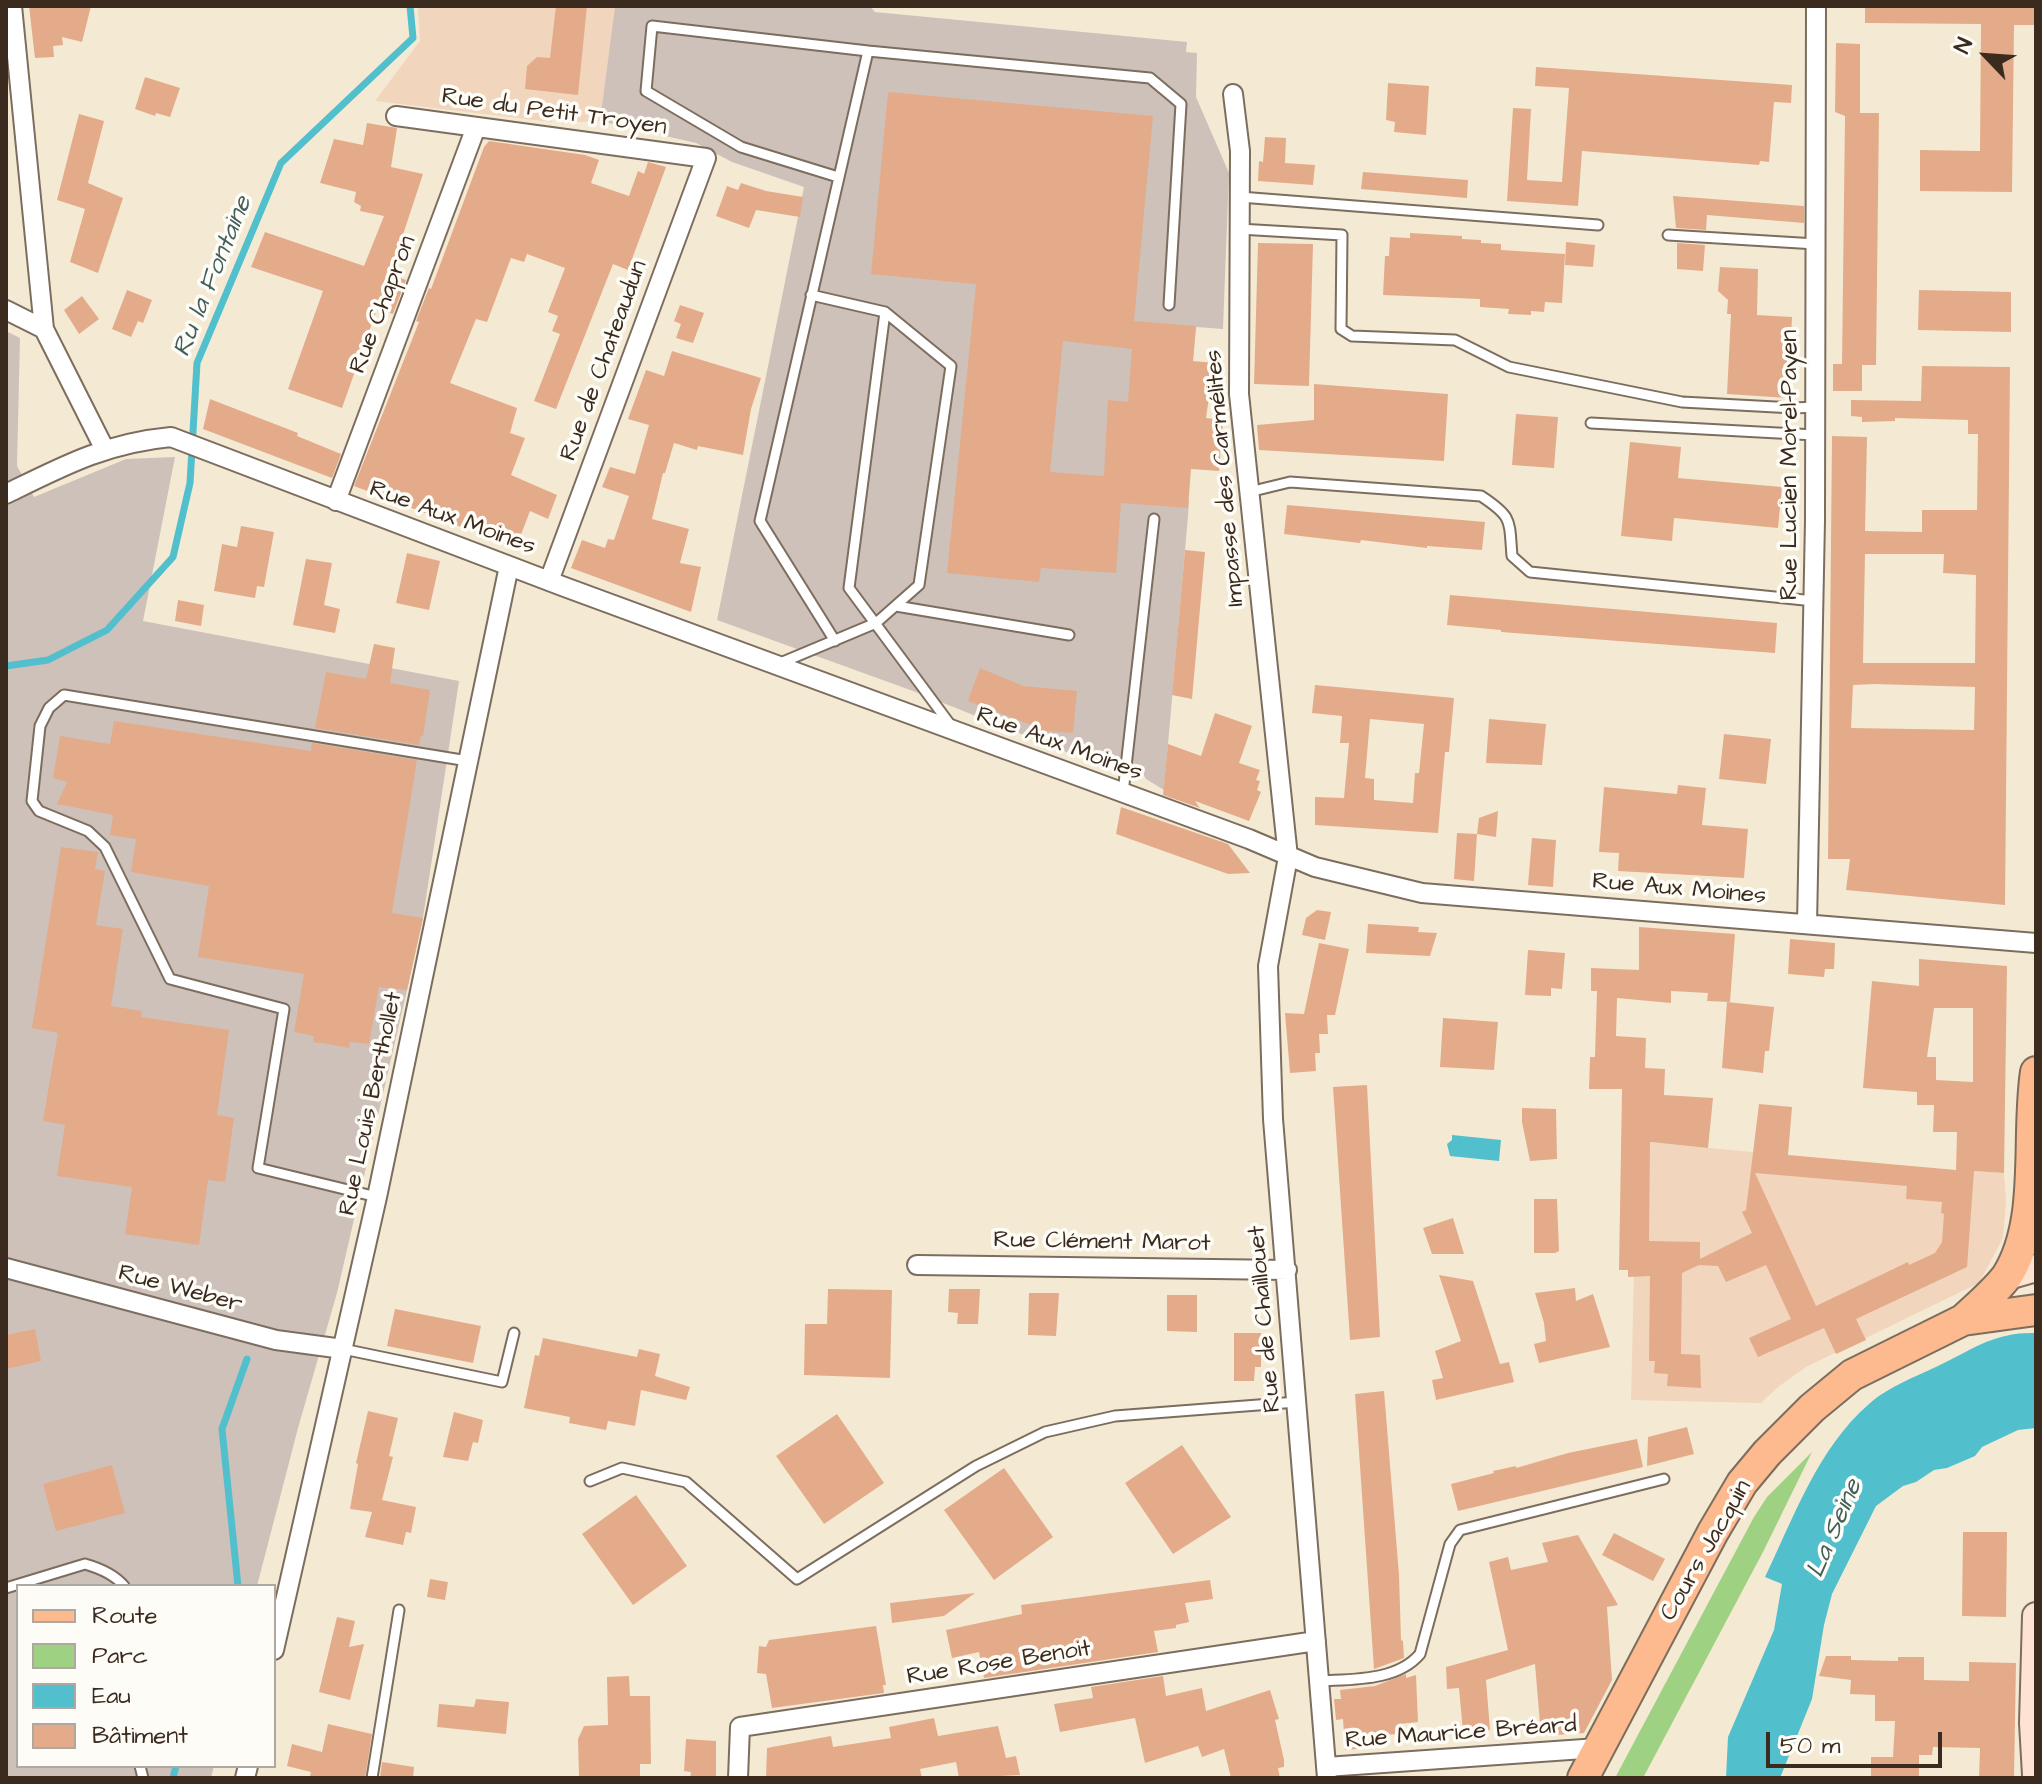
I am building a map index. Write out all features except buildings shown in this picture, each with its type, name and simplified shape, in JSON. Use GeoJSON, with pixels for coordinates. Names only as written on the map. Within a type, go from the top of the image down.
{"type":"FeatureCollection","features":[{"type":"Feature","properties":{"kind":"main road","name":"Cours Jacquin"},"geometry":{"type":"LineString","coordinates":[[1583,1778],[1713,1532],[1742,1483],[1767,1453],[1812,1408],[1852,1375],[1963,1320],[2022,1272],[2032,1210],[2036,1072]]}},
{"type":"Feature","properties":{"kind":"main road","name":"Cours Jacquin"},"geometry":{"type":"LineString","coordinates":[[1963,1320],[2036,1310]]}},
{"type":"Feature","properties":{"kind":"main road"},"geometry":{"type":"LineString","coordinates":[[2036,1616],[2033,1723],[2036,1775]]}},
{"type":"Feature","properties":{"kind":"street"},"geometry":{"type":"LineString","coordinates":[[12,6],[44,329],[104,448]]}},
{"type":"Feature","properties":{"kind":"street","name":"Rue Lucien Morel-Payen"},"geometry":{"type":"LineString","coordinates":[[1807,924],[1816,435],[1816,6]]}},
{"type":"Feature","properties":{"kind":"street","name":"Impasse des Carmélites"},"geometry":{"type":"LineString","coordinates":[[1233,94],[1240,151],[1239,394],[1288,857]]}},
{"type":"Feature","properties":{"kind":"street","name":"Rue du Petit Troyen"},"geometry":{"type":"LineString","coordinates":[[396,116],[706,158]]}},
{"type":"Feature","properties":{"kind":"street","name":"Rue Chapron"},"geometry":{"type":"LineString","coordinates":[[336,501],[476,127]]}},
{"type":"Feature","properties":{"kind":"street","name":"Rue de Chateaudun"},"geometry":{"type":"LineString","coordinates":[[549,581],[706,158]]}},
{"type":"Feature","properties":{"kind":"street"},"geometry":{"type":"LineString","coordinates":[[6,310],[44,329]]}},
{"type":"Feature","properties":{"kind":"street","name":"Rue Aux Moines"},"geometry":{"type":"LineString","coordinates":[[6,494],[104,448],[143,439],[171,437],[775,666],[1249,839],[1315,867],[1422,893],[2036,943]]}},
{"type":"Feature","properties":{"kind":"street","name":"Rue Louis Berthollet"},"geometry":{"type":"LineString","coordinates":[[276,1641],[343,1349],[385,1198],[468,761],[509,566]]}},
{"type":"Feature","properties":{"kind":"street","name":"Rue de Chaillouet"},"geometry":{"type":"LineString","coordinates":[[1288,857],[1268,966],[1273,1119],[1327,1773]]}},
{"type":"Feature","properties":{"kind":"street","name":"Rue Clément Marot"},"geometry":{"type":"LineString","coordinates":[[917,1265],[1287,1270]]}},
{"type":"Feature","properties":{"kind":"street","name":"Rue Weber"},"geometry":{"type":"LineString","coordinates":[[6,1268],[276,1340],[343,1349]]}},
{"type":"Feature","properties":{"kind":"street","name":"Rue Rose Benoit"},"geometry":{"type":"LineString","coordinates":[[738,1778],[740,1727],[1316,1641]]}},
{"type":"Feature","properties":{"kind":"street","name":"Rue Maurice Bréard"},"geometry":{"type":"LineString","coordinates":[[1327,1773],[1598,1748]]}},
{"type":"Feature","properties":{"kind":"lane"},"geometry":{"type":"LineString","coordinates":[[838,177],[741,147],[646,91],[652,26],[868,51],[1150,78],[1181,104],[1169,305]]}},
{"type":"Feature","properties":{"kind":"lane"},"geometry":{"type":"LineString","coordinates":[[835,641],[760,521],[868,51]]}},
{"type":"Feature","properties":{"kind":"lane"},"geometry":{"type":"LineString","coordinates":[[1240,197],[1598,225]]}},
{"type":"Feature","properties":{"kind":"lane"},"geometry":{"type":"LineString","coordinates":[[1239,229],[1342,235],[1341,329],[1352,336],[1455,340],[1509,367],[1682,402],[1816,407]]}},
{"type":"Feature","properties":{"kind":"lane"},"geometry":{"type":"LineString","coordinates":[[1668,235],[1816,244]]}},
{"type":"Feature","properties":{"kind":"lane"},"geometry":{"type":"LineString","coordinates":[[775,666],[876,623],[919,585],[951,366],[885,312],[811,295]]}},
{"type":"Feature","properties":{"kind":"lane"},"geometry":{"type":"LineString","coordinates":[[885,312],[849,588],[957,733]]}},
{"type":"Feature","properties":{"kind":"lane"},"geometry":{"type":"LineString","coordinates":[[1591,423],[1816,435]]}},
{"type":"Feature","properties":{"kind":"lane"},"geometry":{"type":"LineString","coordinates":[[1249,492],[1290,482],[1481,496],[1509,518],[1512,556],[1530,572],[1814,601]]}},
{"type":"Feature","properties":{"kind":"lane"},"geometry":{"type":"LineString","coordinates":[[1123,793],[1154,519]]}},
{"type":"Feature","properties":{"kind":"lane"},"geometry":{"type":"LineString","coordinates":[[896,606],[1069,635]]}},
{"type":"Feature","properties":{"kind":"lane"},"geometry":{"type":"LineString","coordinates":[[385,1198],[258,1168],[284,1009],[170,979],[105,847],[88,831],[39,811],[32,801],[40,726],[49,708],[64,695],[468,761]]}},
{"type":"Feature","properties":{"kind":"lane"},"geometry":{"type":"LineString","coordinates":[[343,1349],[502,1382],[514,1333]]}},
{"type":"Feature","properties":{"kind":"lane"},"geometry":{"type":"LineString","coordinates":[[590,1481],[622,1468],[686,1482],[797,1579],[976,1466],[1045,1432],[1115,1416],[1297,1402]]}},
{"type":"Feature","properties":{"kind":"lane"},"geometry":{"type":"LineString","coordinates":[[1321,1681],[1376,1677],[1410,1665],[1420,1654],[1450,1544],[1460,1530],[1664,1479]]}},
{"type":"Feature","properties":{"kind":"lane"},"geometry":{"type":"LineString","coordinates":[[19,1584],[85,1564],[98,1568],[122,1584]]}},
{"type":"Feature","properties":{"kind":"lane"},"geometry":{"type":"LineString","coordinates":[[372,1778],[399,1610]]}},
{"type":"Feature","properties":{"kind":"shaded area"},"geometry":{"type":"Polygon","coordinates":[[[418,6],[615,6],[600,121],[562,123],[563,116],[554,115],[552,122],[375,101],[420,41],[418,6]]]}},
{"type":"Feature","properties":{"kind":"shaded area"},"geometry":{"type":"Polygon","coordinates":[[[615,6],[870,6],[875,12],[1187,42],[1186,52],[1197,53],[1196,97],[1229,173],[1223,329],[1196,327],[1180,499],[1189,500],[1188,516],[1164,790],[1146,779],[1137,764],[1084,759],[913,691],[717,620],[804,187],[732,162],[696,143],[600,121],[615,6]]]}},
{"type":"Feature","properties":{"kind":"shaded area"},"geometry":{"type":"Polygon","coordinates":[[[6,331],[20,338],[17,466],[34,497],[126,459],[175,457],[143,621],[459,681],[423,918],[407,990],[337,1293],[258,1584],[16,1584],[16,1768],[214,1768],[211,1778],[6,1778],[6,331]]]}},
{"type":"Feature","properties":{"kind":"shaded area"},"geometry":{"type":"Polygon","coordinates":[[[1637,1141],[2004,1173],[2006,1201],[2003,1238],[1979,1283],[1806,1367],[1761,1403],[1631,1400],[1637,1141]]]}},
{"type":"Feature","properties":{"kind":"green space"},"geometry":{"type":"Polygon","coordinates":[[[1812,1452],[1764,1550],[1643,1778],[1615,1778],[1754,1517],[1767,1497],[1812,1452]]]}},
{"type":"Feature","properties":{"kind":"water"},"geometry":{"type":"Polygon","coordinates":[[[1452,1135],[1501,1140],[1499,1161],[1450,1156],[1447,1144],[1452,1140],[1452,1135]]]}},
{"type":"Feature","properties":{"kind":"water","name":"La Seine"},"geometry":{"type":"Polygon","coordinates":[[[2036,1333],[2036,1428],[2018,1430],[1982,1447],[1975,1456],[1934,1470],[1916,1482],[1903,1486],[1876,1506],[1832,1594],[1812,1699],[1780,1778],[1726,1778],[1728,1737],[1774,1630],[1782,1584],[1765,1577],[1797,1507],[1835,1441],[1869,1404],[1895,1386],[1988,1341],[2036,1333]]]}},
{"type":"Feature","properties":{"kind":"waterway","name":"Ru la Fontaine"},"geometry":{"type":"LineString","coordinates":[[6,666],[48,660],[107,630],[173,557],[190,483],[197,363],[281,163],[413,38],[410,6]]}},
{"type":"Feature","properties":{"kind":"waterway"},"geometry":{"type":"LineString","coordinates":[[238,1584],[222,1429],[247,1359]]}},
{"type":"Feature","properties":{"kind":"waterway"},"geometry":{"type":"LineString","coordinates":[[173,1778],[176,1768]]}}]}
